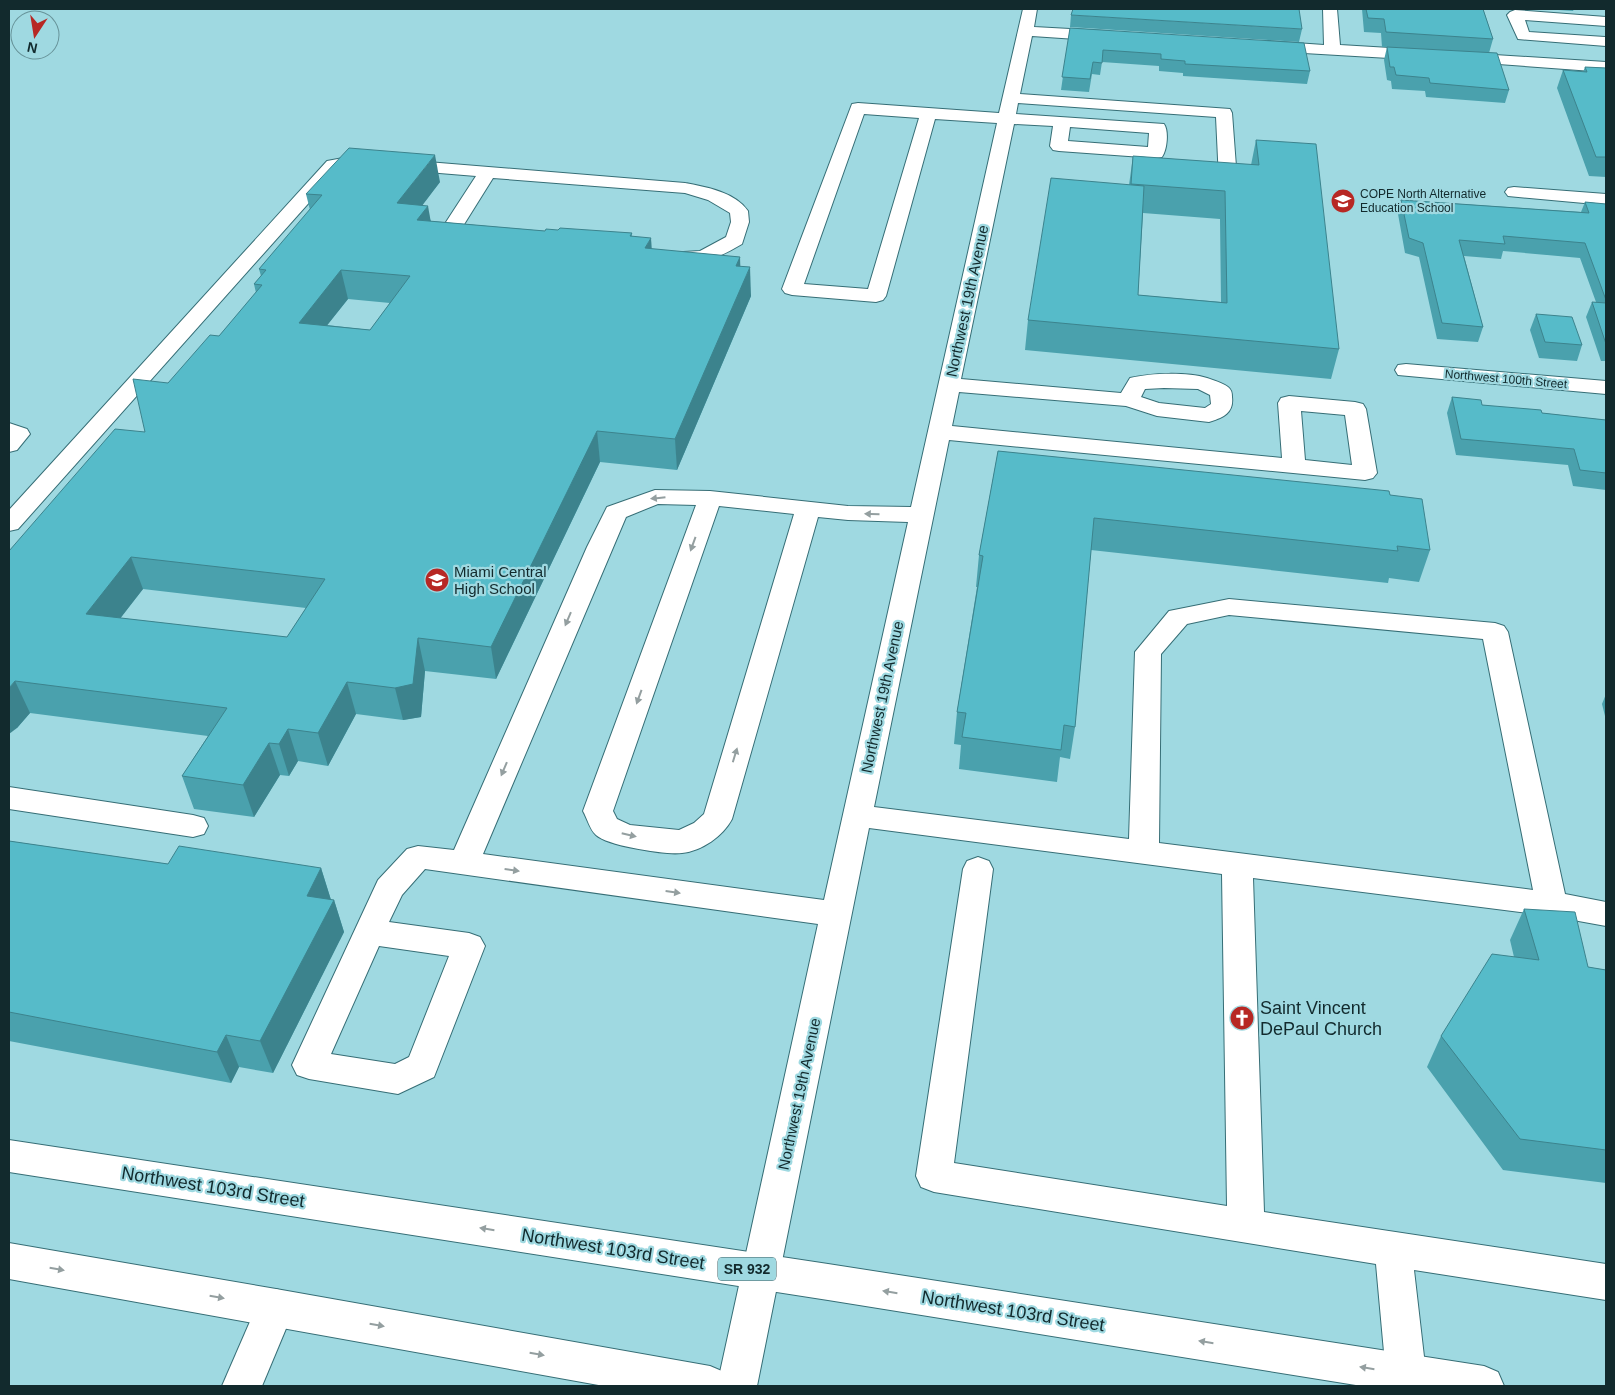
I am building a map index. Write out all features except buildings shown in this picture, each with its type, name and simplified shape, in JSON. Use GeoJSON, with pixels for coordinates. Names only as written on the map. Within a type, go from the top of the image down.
{"type":"FeatureCollection","features":[{"type":"Feature","properties":{"kind":"street"},"geometry":{"type":"LineString","coordinates":[[1330,9],[1332,49]]}},
{"type":"Feature","properties":{"kind":"street"},"geometry":{"type":"LineString","coordinates":[[1501,9],[1502,14],[1606,21]]}},
{"type":"Feature","properties":{"kind":"street"},"geometry":{"type":"LineString","coordinates":[[1515,15],[1523,36],[1605,42]]}},
{"type":"Feature","properties":{"kind":"street"},"geometry":{"type":"LineString","coordinates":[[1029,20],[1126,37]]}},
{"type":"Feature","properties":{"kind":"street","name":"Northwest 19th Avenue"},"geometry":{"type":"LineString","coordinates":[[737,1386],[921,515],[1029,20]]}},
{"type":"Feature","properties":{"kind":"street"},"geometry":{"type":"LineString","coordinates":[[1254,45],[1606,67]]}},
{"type":"Feature","properties":{"kind":"street"},"geometry":{"type":"LineString","coordinates":[[1010,107],[1062,121],[1158,128],[1156,153],[1059,146],[1062,121]]}},
{"type":"Feature","properties":{"kind":"street"},"geometry":{"type":"LineString","coordinates":[[928,114],[876,296],[792,289],[858,108],[928,114],[1010,107],[1224,113],[1228,180]]}},
{"type":"Feature","properties":{"kind":"street"},"geometry":{"type":"LineString","coordinates":[[9,524],[333,165],[354,162],[685,188],[710,193],[728,201],[739,211],[740,222],[735,240],[714,253],[697,259],[658,256]]}},
{"type":"Feature","properties":{"kind":"street"},"geometry":{"type":"LineString","coordinates":[[484,242],[445,239],[488,172]]}},
{"type":"Feature","properties":{"kind":"street"},"geometry":{"type":"LineString","coordinates":[[1514,192],[1606,200]]}},
{"type":"Feature","properties":{"kind":"street","name":"Northwest 100th Street"},"geometry":{"type":"LineString","coordinates":[[1406,370],[1606,388]]}},
{"type":"Feature","properties":{"kind":"street"},"geometry":{"type":"LineString","coordinates":[[949,385],[1128,400]]}},
{"type":"Feature","properties":{"kind":"street"},"geometry":{"type":"LineString","coordinates":[[9,430],[19,434],[9,445]]}},
{"type":"Feature","properties":{"kind":"street"},"geometry":{"type":"LineString","coordinates":[[939,432],[1294,466]]}},
{"type":"Feature","properties":{"kind":"street"},"geometry":{"type":"LineString","coordinates":[[464,863],[599,547],[616,512],[655,497],[710,498],[848,513],[921,515]]}},
{"type":"Feature","properties":{"kind":"street"},"geometry":{"type":"LineString","coordinates":[[710,498],[598,811],[606,827],[626,836],[682,842],[704,831],[717,819],[808,509]]}},
{"type":"Feature","properties":{"kind":"street"},"geometry":{"type":"LineString","coordinates":[[1144,852],[1148,652],[1178,616],[1229,607],[1495,632],[1551,904]]}},
{"type":"Feature","properties":{"kind":"street"},"geometry":{"type":"LineString","coordinates":[[9,798],[193,826]]}},
{"type":"Feature","properties":{"kind":"street"},"geometry":{"type":"LineString","coordinates":[[857,816],[1551,904],[1606,914]]}},
{"type":"Feature","properties":{"kind":"street"},"geometry":{"type":"LineString","coordinates":[[369,932],[469,946],[422,1067],[398,1080],[309,1065],[369,932],[389,888],[418,856],[836,914]]}},
{"type":"Feature","properties":{"kind":"street"},"geometry":{"type":"LineString","coordinates":[[1237,864],[1246,1226]]}},
{"type":"Feature","properties":{"kind":"street"},"geometry":{"type":"LineString","coordinates":[[978,869],[934,1176],[1606,1282]]}},
{"type":"Feature","properties":{"kind":"street","name":"Northwest 103rd Street"},"geometry":{"type":"LineString","coordinates":[[9,1156],[762,1272],[1401,1380],[1484,1386]]}},
{"type":"Feature","properties":{"kind":"street"},"geometry":{"type":"LineString","coordinates":[[1393,1249],[1401,1380]]}},
{"type":"Feature","properties":{"kind":"street"},"geometry":{"type":"LineString","coordinates":[[9,1261],[276,1307],[710,1386]]}},
{"type":"Feature","properties":{"kind":"street"},"geometry":{"type":"LineString","coordinates":[[242,1386],[276,1307]]}},
{"type":"Feature","properties":{"kind":"place","name":"COPE North Alternative Education School"},"geometry":{"type":"Point","coordinates":[1343,201]}},
{"type":"Feature","properties":{"kind":"place","name":"Miami Central High School"},"geometry":{"type":"Point","coordinates":[437,580]}},
{"type":"Feature","properties":{"kind":"place","name":"Saint Vincent DePaul Church"},"geometry":{"type":"Point","coordinates":[1242,1018]}}]}
